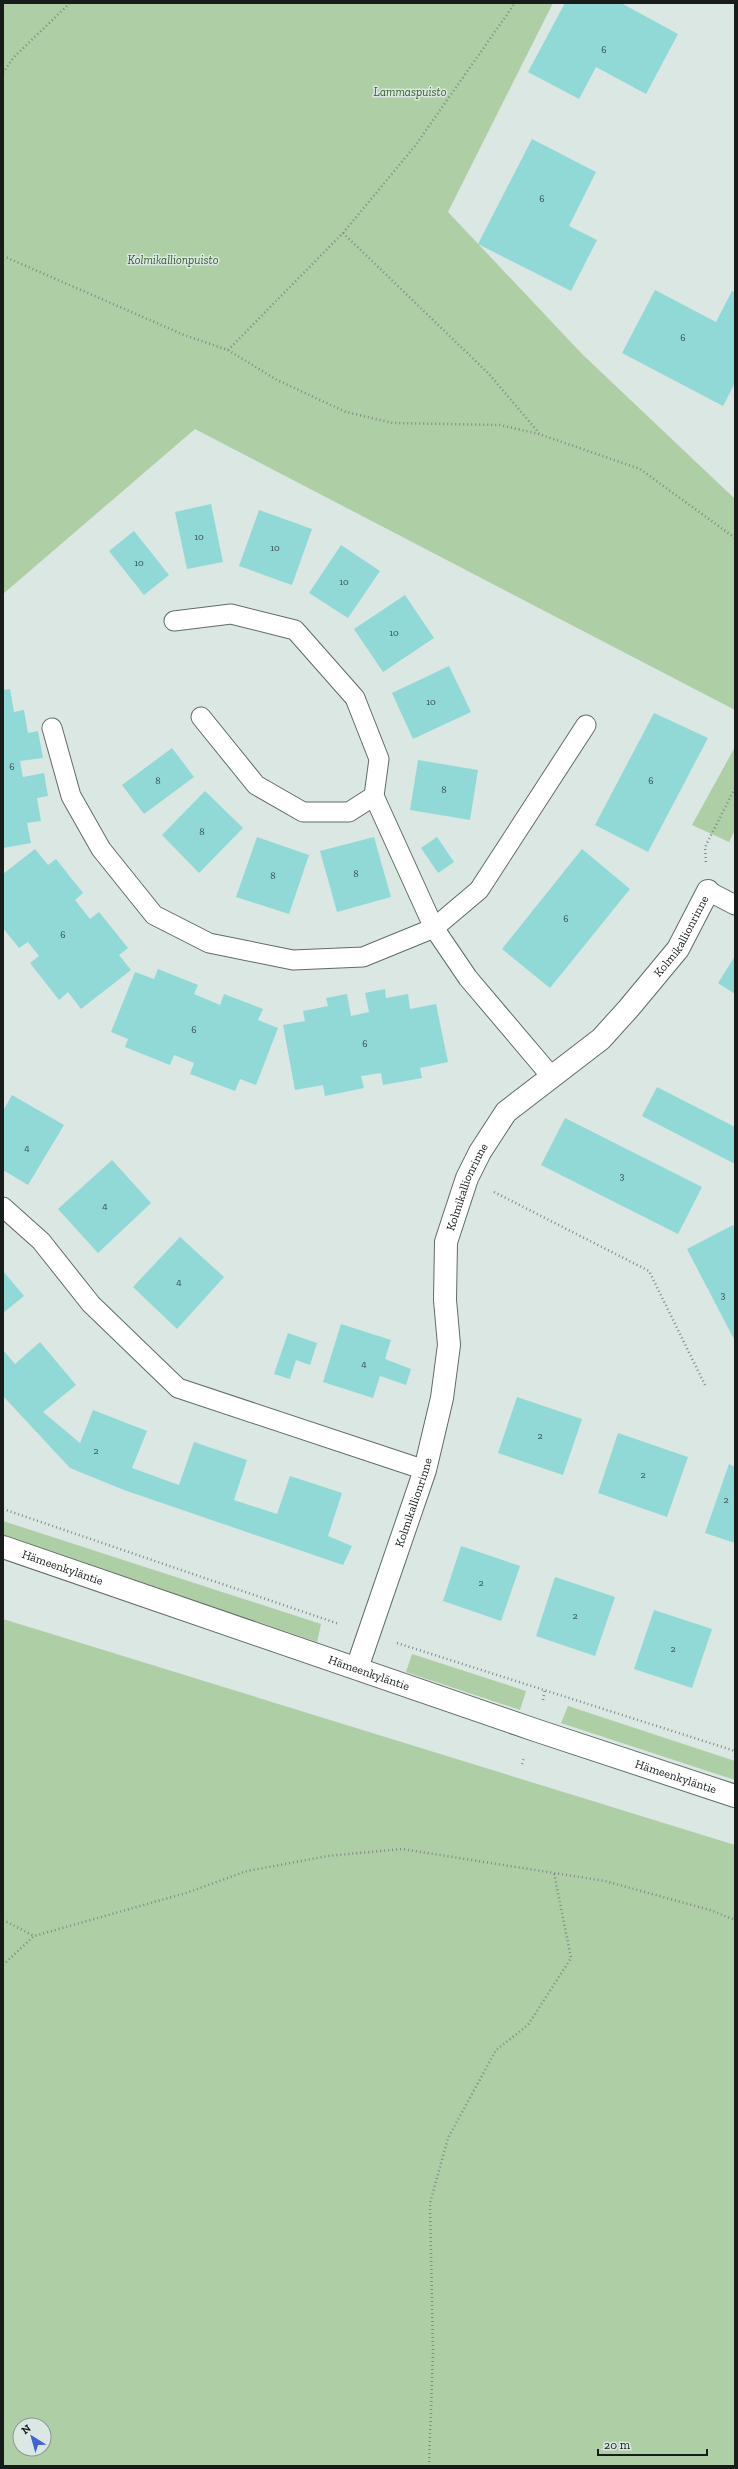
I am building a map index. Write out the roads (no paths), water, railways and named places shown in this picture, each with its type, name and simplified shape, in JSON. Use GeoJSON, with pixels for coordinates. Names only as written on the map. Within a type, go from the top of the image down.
{"type":"FeatureCollection","features":[{"type":"Feature","properties":{"kind":"street","name":"Kolmikallionrinne"},"geometry":{"type":"LineString","coordinates":[[357,1668],[426,1470],[442,1398],[450,1345],[445,1300],[446,1242],[467,1178],[480,1152],[506,1112],[601,1039],[629,1008],[678,949],[708,891]]}},
{"type":"Feature","properties":{"kind":"street","name":"Hämeenkyläntie"},"geometry":{"type":"LineString","coordinates":[[3,1547],[735,1796]]}},
{"type":"Feature","properties":{"kind":"lane"},"geometry":{"type":"LineString","coordinates":[[174,621],[231,614],[295,630],[355,698],[379,759],[374,796],[434,928],[468,978],[551,1076]]}},
{"type":"Feature","properties":{"kind":"lane"},"geometry":{"type":"LineString","coordinates":[[201,717],[256,785],[303,812],[348,812],[374,796]]}},
{"type":"Feature","properties":{"kind":"lane"},"geometry":{"type":"LineString","coordinates":[[52,728],[71,796],[101,849],[154,915],[209,943],[293,960],[363,957],[434,928],[479,890],[586,725]]}},
{"type":"Feature","properties":{"kind":"lane"},"geometry":{"type":"LineString","coordinates":[[708,891],[735,905]]}},
{"type":"Feature","properties":{"kind":"lane"},"geometry":{"type":"LineString","coordinates":[[3,1207],[41,1241],[91,1304],[178,1388],[426,1470]]}},
{"type":"Feature","properties":{"kind":"park label","name":"Lammaspuisto"},"geometry":{"type":"Point","coordinates":[410,92]}},
{"type":"Feature","properties":{"kind":"park label","name":"Kolmikallionpuisto"},"geometry":{"type":"Point","coordinates":[173,260]}}]}
